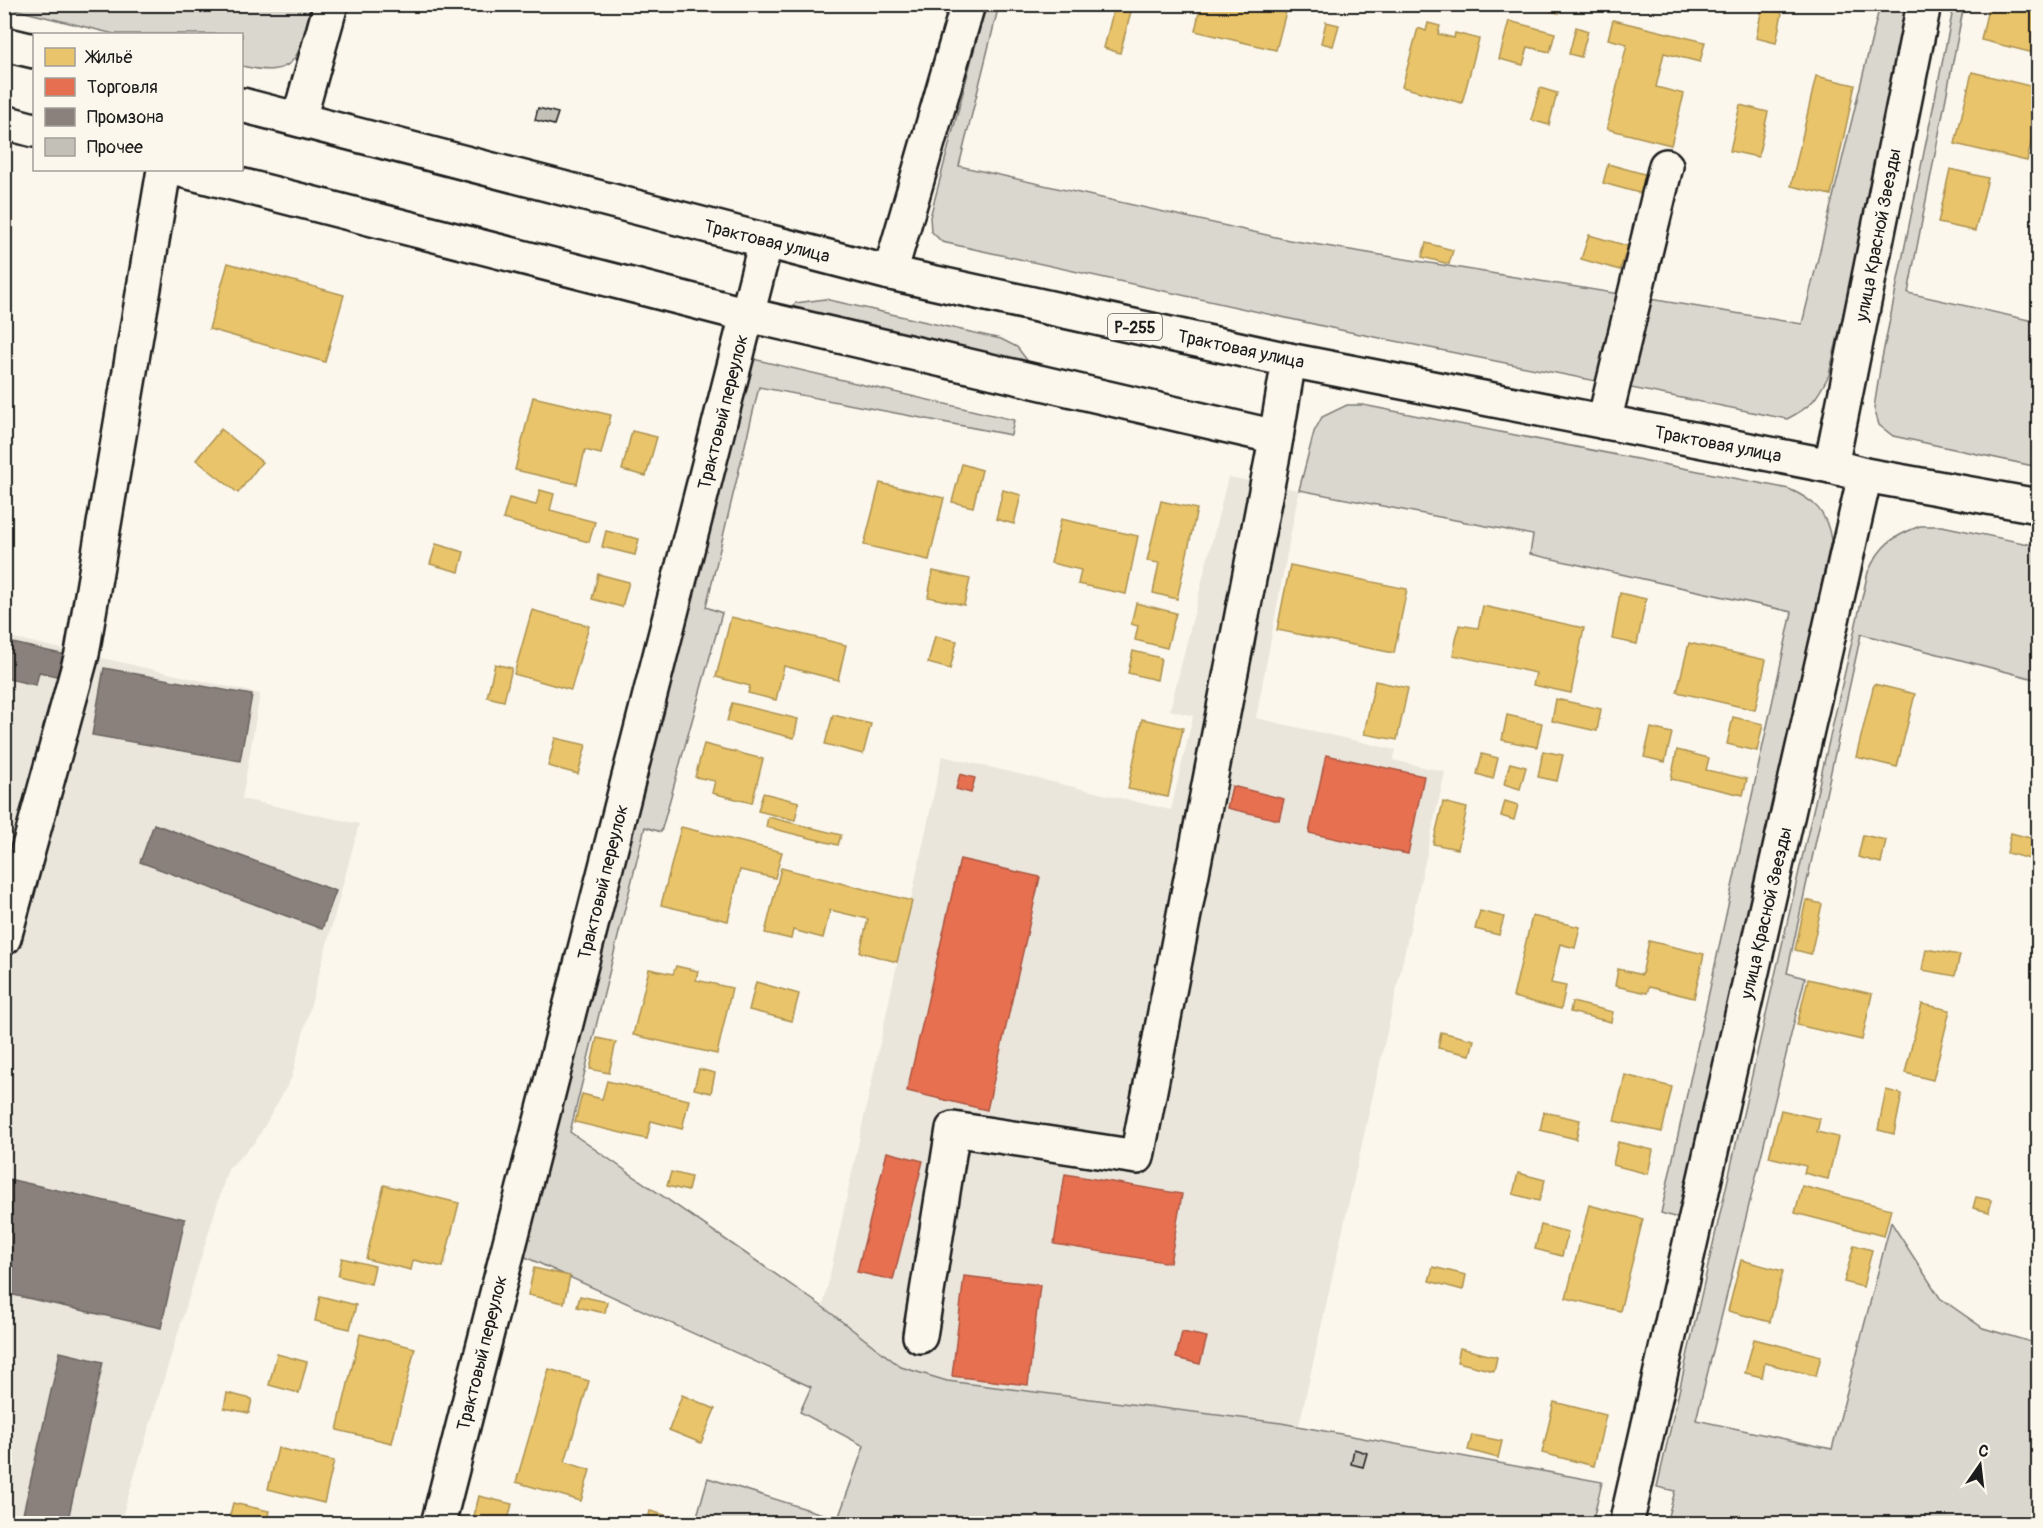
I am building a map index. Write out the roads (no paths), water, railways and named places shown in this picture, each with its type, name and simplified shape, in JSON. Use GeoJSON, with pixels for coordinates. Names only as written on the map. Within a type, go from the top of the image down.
{"type":"FeatureCollection","features":[{"type":"Feature","properties":{"kind":"main road"},"geometry":{"type":"LineString","coordinates":[[299,119],[331,4]]}},
{"type":"Feature","properties":{"kind":"main road"},"geometry":{"type":"LineString","coordinates":[[890,273],[968,4]]}},
{"type":"Feature","properties":{"kind":"main road","name":"улица Красной Звезды"},"geometry":{"type":"LineString","coordinates":[[1831,466],[1924,4]]}},
{"type":"Feature","properties":{"kind":"main road"},"geometry":{"type":"LineString","coordinates":[[4,44],[33,51]]}},
{"type":"Feature","properties":{"kind":"main road","name":"Трактовая улица"},"geometry":{"type":"LineString","coordinates":[[243,105],[890,273],[1289,360],[1831,466],[1865,475],[2038,506]]}},
{"type":"Feature","properties":{"kind":"main road"},"geometry":{"type":"LineString","coordinates":[[4,122],[33,130]]}},
{"type":"Feature","properties":{"kind":"main road"},"geometry":{"type":"LineString","coordinates":[[1604,422],[1666,166]]}},
{"type":"Feature","properties":{"kind":"main road"},"geometry":{"type":"LineString","coordinates":[[4,938],[82,654],[164,171]]}},
{"type":"Feature","properties":{"kind":"main road"},"geometry":{"type":"LineString","coordinates":[[185,171],[748,315],[1276,437]]}},
{"type":"Feature","properties":{"kind":"main road","name":"Трактовый переулок"},"geometry":{"type":"LineString","coordinates":[[438,1524],[766,241]]}},
{"type":"Feature","properties":{"kind":"main road"},"geometry":{"type":"LineString","coordinates":[[920,1336],[953,1129],[1137,1157],[1289,360]]}},
{"type":"Feature","properties":{"kind":"main road","name":"улица Красной Звезды"},"geometry":{"type":"LineString","coordinates":[[1628,1516],[1865,475]]}}]}
